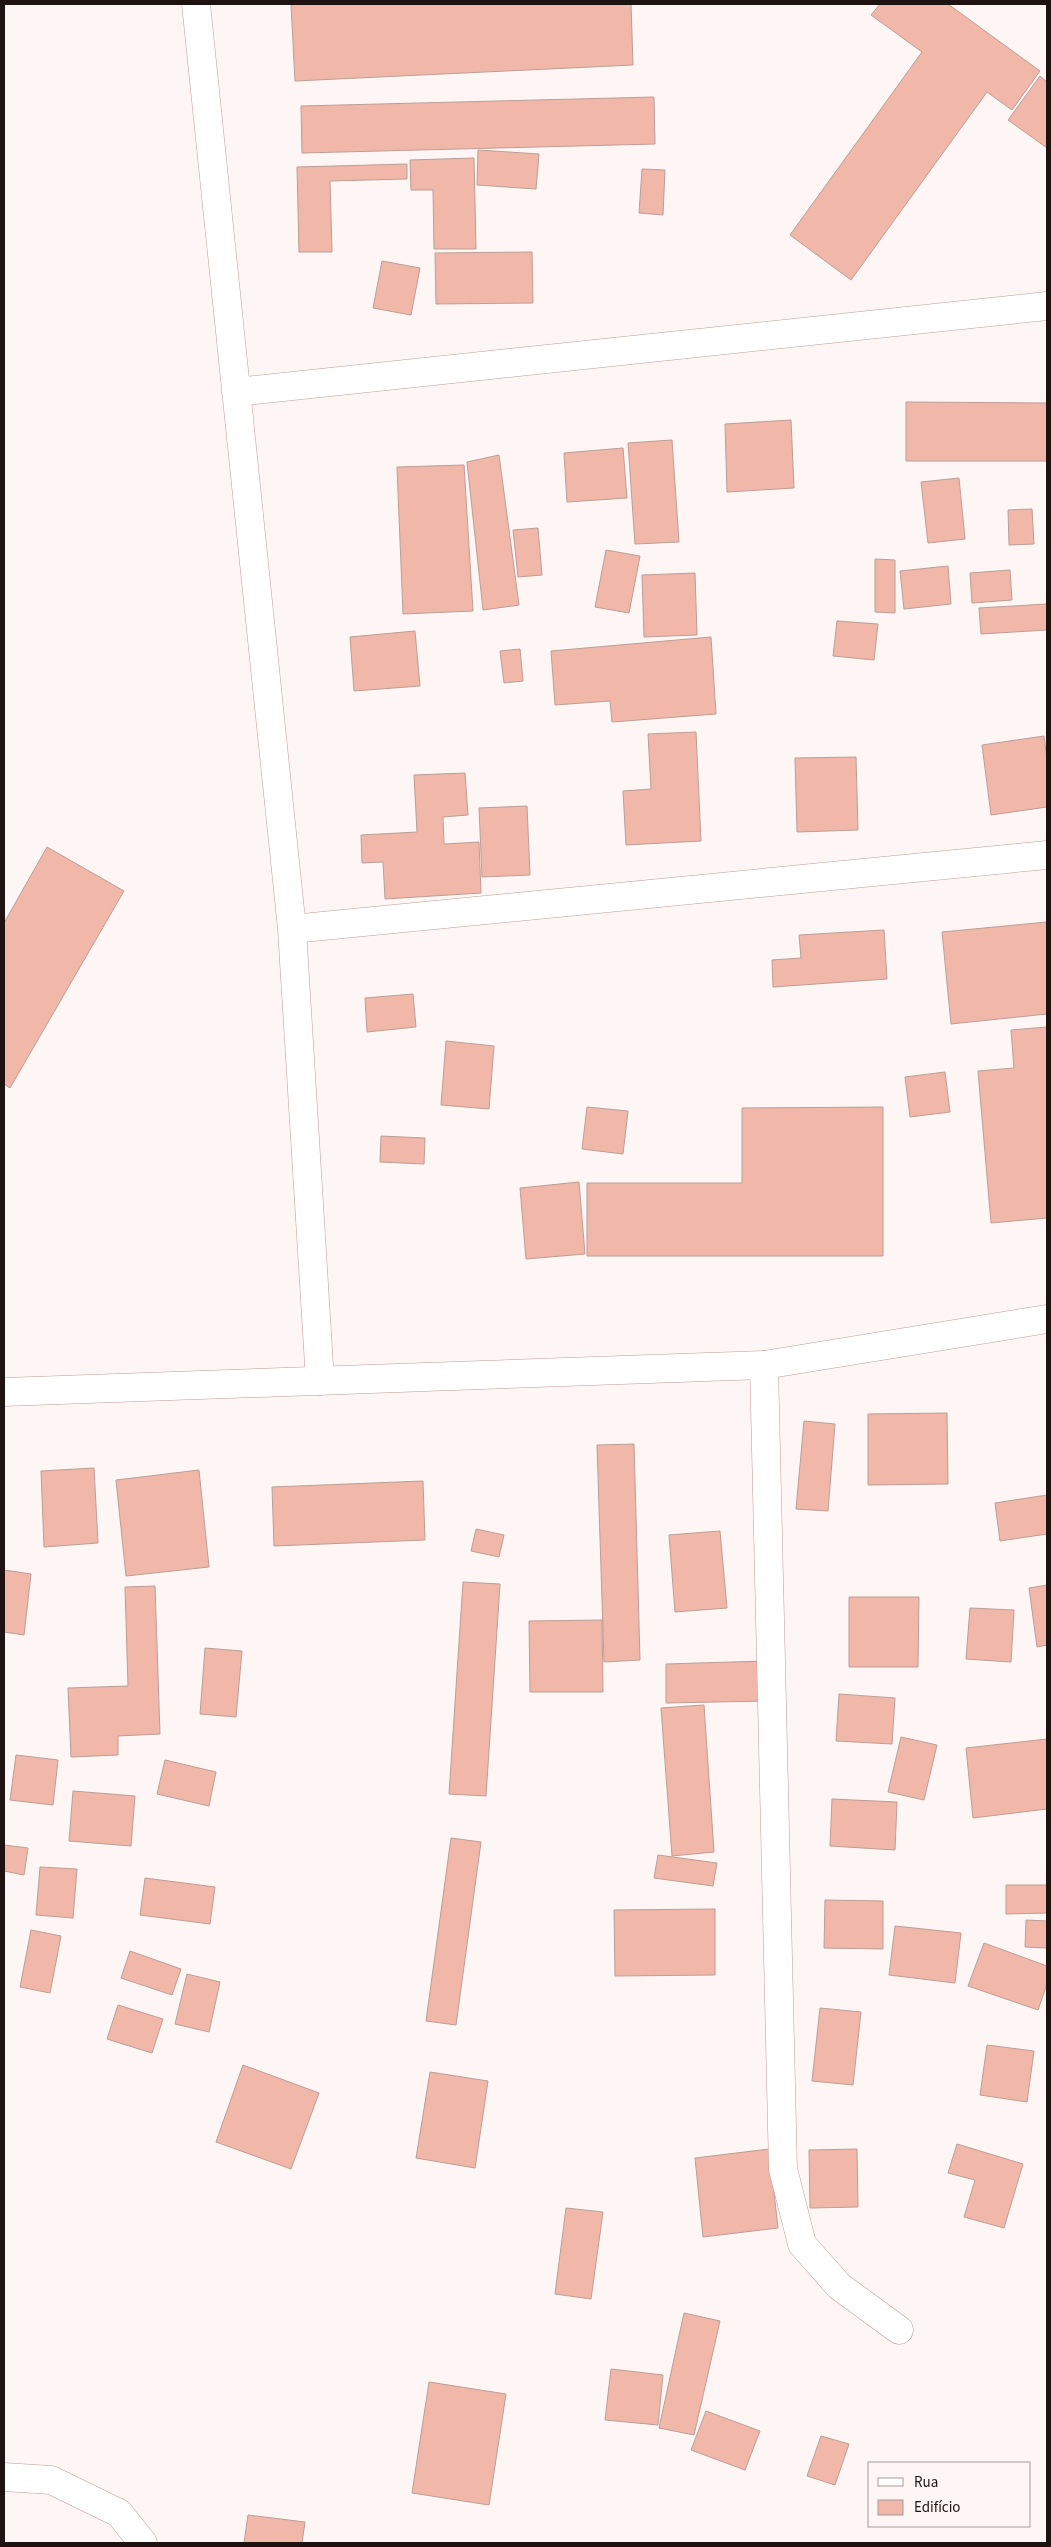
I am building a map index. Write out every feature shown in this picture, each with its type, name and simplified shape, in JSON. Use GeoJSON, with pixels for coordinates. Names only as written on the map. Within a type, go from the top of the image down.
{"type":"FeatureCollection","features":[{"type":"Feature","properties":{"kind":"street"},"geometry":{"type":"LineString","coordinates":[[196,4],[292,929],[320,1381]]}},
{"type":"Feature","properties":{"kind":"street"},"geometry":{"type":"LineString","coordinates":[[236,392],[1047,306]]}},
{"type":"Feature","properties":{"kind":"street"},"geometry":{"type":"LineString","coordinates":[[292,929],[1047,855]]}},
{"type":"Feature","properties":{"kind":"street"},"geometry":{"type":"LineString","coordinates":[[4,1392],[764,1365],[1047,1319]]}},
{"type":"Feature","properties":{"kind":"street"},"geometry":{"type":"LineString","coordinates":[[764,1365],[783,2169],[802,2244],[839,2286],[899,2330]]}},
{"type":"Feature","properties":{"kind":"street"},"geometry":{"type":"LineString","coordinates":[[4,2477],[51,2480],[119,2512],[143,2543]]}},
{"type":"Feature","properties":{"kind":"building"},"geometry":{"type":"Polygon","coordinates":[[[291,4],[631,4],[633,65],[295,81],[291,4]]]}},
{"type":"Feature","properties":{"kind":"building"},"geometry":{"type":"Polygon","coordinates":[[[880,4],[948,4],[1040,71],[1012,110],[987,92],[851,280],[790,235],[922,52],[871,15],[880,4]]]}},
{"type":"Feature","properties":{"kind":"building"},"geometry":{"type":"Polygon","coordinates":[[[1040,76],[1047,82],[1047,148],[1008,120],[1040,76]]]}},
{"type":"Feature","properties":{"kind":"building"},"geometry":{"type":"Polygon","coordinates":[[[654,97],[655,144],[302,153],[301,106],[654,97]]]}},
{"type":"Feature","properties":{"kind":"building"},"geometry":{"type":"Polygon","coordinates":[[[478,150],[539,154],[536,189],[477,185],[478,150]]]}},
{"type":"Feature","properties":{"kind":"building"},"geometry":{"type":"Polygon","coordinates":[[[474,158],[476,249],[434,249],[433,190],[411,190],[410,160],[474,158]]]}},
{"type":"Feature","properties":{"kind":"building"},"geometry":{"type":"Polygon","coordinates":[[[407,164],[407,179],[330,181],[332,252],[299,252],[297,167],[407,164]]]}},
{"type":"Feature","properties":{"kind":"building"},"geometry":{"type":"Polygon","coordinates":[[[642,169],[665,170],[663,215],[639,213],[642,169]]]}},
{"type":"Feature","properties":{"kind":"building"},"geometry":{"type":"Polygon","coordinates":[[[532,252],[533,303],[436,304],[435,253],[532,252]]]}},
{"type":"Feature","properties":{"kind":"building"},"geometry":{"type":"Polygon","coordinates":[[[382,261],[420,268],[411,315],[373,308],[382,261]]]}},
{"type":"Feature","properties":{"kind":"building"},"geometry":{"type":"Polygon","coordinates":[[[906,402],[1047,403],[1047,461],[906,461],[906,402]]]}},
{"type":"Feature","properties":{"kind":"building"},"geometry":{"type":"Polygon","coordinates":[[[791,420],[794,488],[727,492],[725,424],[791,420]]]}},
{"type":"Feature","properties":{"kind":"building"},"geometry":{"type":"Polygon","coordinates":[[[672,440],[679,542],[635,544],[628,443],[672,440]]]}},
{"type":"Feature","properties":{"kind":"building"},"geometry":{"type":"Polygon","coordinates":[[[623,448],[627,498],[567,502],[564,453],[623,448]]]}},
{"type":"Feature","properties":{"kind":"building"},"geometry":{"type":"Polygon","coordinates":[[[499,455],[519,605],[483,610],[467,462],[499,455]]]}},
{"type":"Feature","properties":{"kind":"building"},"geometry":{"type":"Polygon","coordinates":[[[464,465],[473,611],[403,614],[397,467],[464,465]]]}},
{"type":"Feature","properties":{"kind":"building"},"geometry":{"type":"Polygon","coordinates":[[[959,478],[965,539],[928,543],[921,482],[959,478]]]}},
{"type":"Feature","properties":{"kind":"building"},"geometry":{"type":"Polygon","coordinates":[[[1032,509],[1034,544],[1009,545],[1008,510],[1032,509]]]}},
{"type":"Feature","properties":{"kind":"building"},"geometry":{"type":"Polygon","coordinates":[[[538,528],[542,575],[518,577],[513,530],[538,528]]]}},
{"type":"Feature","properties":{"kind":"building"},"geometry":{"type":"Polygon","coordinates":[[[606,550],[640,556],[629,613],[595,607],[606,550]]]}},
{"type":"Feature","properties":{"kind":"building"},"geometry":{"type":"Polygon","coordinates":[[[875,559],[895,560],[895,613],[875,612],[875,559]]]}},
{"type":"Feature","properties":{"kind":"building"},"geometry":{"type":"Polygon","coordinates":[[[948,566],[951,604],[904,609],[900,571],[948,566]]]}},
{"type":"Feature","properties":{"kind":"building"},"geometry":{"type":"Polygon","coordinates":[[[1010,570],[1012,600],[972,603],[970,573],[1010,570]]]}},
{"type":"Feature","properties":{"kind":"building"},"geometry":{"type":"Polygon","coordinates":[[[695,573],[697,635],[644,637],[642,575],[695,573]]]}},
{"type":"Feature","properties":{"kind":"building"},"geometry":{"type":"Polygon","coordinates":[[[1047,604],[1047,630],[981,634],[979,608],[1047,604]]]}},
{"type":"Feature","properties":{"kind":"building"},"geometry":{"type":"Polygon","coordinates":[[[837,621],[878,624],[874,660],[833,656],[837,621]]]}},
{"type":"Feature","properties":{"kind":"building"},"geometry":{"type":"Polygon","coordinates":[[[415,631],[420,686],[354,691],[350,637],[415,631]]]}},
{"type":"Feature","properties":{"kind":"building"},"geometry":{"type":"Polygon","coordinates":[[[711,637],[716,714],[612,722],[610,701],[555,705],[551,651],[711,637]]]}},
{"type":"Feature","properties":{"kind":"building"},"geometry":{"type":"Polygon","coordinates":[[[520,649],[523,681],[504,683],[500,651],[520,649]]]}},
{"type":"Feature","properties":{"kind":"building"},"geometry":{"type":"Polygon","coordinates":[[[696,732],[701,841],[626,845],[623,791],[651,789],[648,734],[696,732]]]}},
{"type":"Feature","properties":{"kind":"building"},"geometry":{"type":"Polygon","coordinates":[[[1044,736],[1047,759],[1047,807],[991,815],[982,745],[1044,736]]]}},
{"type":"Feature","properties":{"kind":"building"},"geometry":{"type":"Polygon","coordinates":[[[856,757],[858,830],[797,832],[795,758],[856,757]]]}},
{"type":"Feature","properties":{"kind":"building"},"geometry":{"type":"Polygon","coordinates":[[[465,773],[468,815],[443,817],[444,844],[479,842],[481,893],[385,899],[383,862],[362,863],[361,835],[417,832],[414,775],[465,773]]]}},
{"type":"Feature","properties":{"kind":"building"},"geometry":{"type":"Polygon","coordinates":[[[527,806],[530,875],[482,877],[479,808],[527,806]]]}},
{"type":"Feature","properties":{"kind":"building"},"geometry":{"type":"Polygon","coordinates":[[[47,847],[124,891],[10,1088],[4,1084],[4,923],[47,847]]]}},
{"type":"Feature","properties":{"kind":"building"},"geometry":{"type":"Polygon","coordinates":[[[1047,922],[1047,1014],[951,1024],[942,932],[1047,922]]]}},
{"type":"Feature","properties":{"kind":"building"},"geometry":{"type":"Polygon","coordinates":[[[884,930],[887,979],[773,987],[772,960],[801,958],[799,935],[884,930]]]}},
{"type":"Feature","properties":{"kind":"building"},"geometry":{"type":"Polygon","coordinates":[[[413,994],[416,1027],[367,1032],[365,998],[413,994]]]}},
{"type":"Feature","properties":{"kind":"building"},"geometry":{"type":"Polygon","coordinates":[[[1047,1027],[1047,1218],[991,1223],[978,1071],[1014,1068],[1011,1030],[1047,1027]]]}},
{"type":"Feature","properties":{"kind":"building"},"geometry":{"type":"Polygon","coordinates":[[[446,1041],[494,1046],[489,1109],[441,1105],[446,1041]]]}},
{"type":"Feature","properties":{"kind":"building"},"geometry":{"type":"Polygon","coordinates":[[[945,1072],[950,1112],[910,1117],[905,1077],[945,1072]]]}},
{"type":"Feature","properties":{"kind":"building"},"geometry":{"type":"Polygon","coordinates":[[[587,1107],[628,1111],[623,1154],[582,1149],[587,1107]]]}},
{"type":"Feature","properties":{"kind":"building"},"geometry":{"type":"Polygon","coordinates":[[[883,1107],[883,1256],[587,1256],[587,1183],[742,1183],[742,1108],[883,1107]]]}},
{"type":"Feature","properties":{"kind":"building"},"geometry":{"type":"Polygon","coordinates":[[[381,1136],[425,1138],[424,1164],[380,1162],[381,1136]]]}},
{"type":"Feature","properties":{"kind":"building"},"geometry":{"type":"Polygon","coordinates":[[[579,1182],[585,1254],[526,1259],[520,1188],[579,1182]]]}},
{"type":"Feature","properties":{"kind":"building"},"geometry":{"type":"Polygon","coordinates":[[[947,1413],[948,1484],[868,1485],[868,1414],[947,1413]]]}},
{"type":"Feature","properties":{"kind":"building"},"geometry":{"type":"Polygon","coordinates":[[[804,1421],[835,1424],[828,1511],[796,1509],[804,1421]]]}},
{"type":"Feature","properties":{"kind":"building"},"geometry":{"type":"Polygon","coordinates":[[[634,1444],[640,1660],[604,1662],[597,1445],[634,1444]]]}},
{"type":"Feature","properties":{"kind":"building"},"geometry":{"type":"Polygon","coordinates":[[[94,1468],[98,1543],[44,1547],[41,1471],[94,1468]]]}},
{"type":"Feature","properties":{"kind":"building"},"geometry":{"type":"Polygon","coordinates":[[[199,1470],[209,1567],[126,1576],[116,1480],[199,1470]]]}},
{"type":"Feature","properties":{"kind":"building"},"geometry":{"type":"Polygon","coordinates":[[[423,1481],[425,1540],[274,1546],[272,1487],[423,1481]]]}},
{"type":"Feature","properties":{"kind":"building"},"geometry":{"type":"Polygon","coordinates":[[[1047,1495],[1047,1534],[1000,1541],[995,1503],[1047,1495]]]}},
{"type":"Feature","properties":{"kind":"building"},"geometry":{"type":"Polygon","coordinates":[[[476,1529],[504,1535],[499,1557],[471,1551],[476,1529]]]}},
{"type":"Feature","properties":{"kind":"building"},"geometry":{"type":"Polygon","coordinates":[[[720,1531],[727,1608],[675,1612],[669,1535],[720,1531]]]}},
{"type":"Feature","properties":{"kind":"building"},"geometry":{"type":"Polygon","coordinates":[[[4,1570],[31,1574],[24,1635],[4,1632],[4,1570]]]}},
{"type":"Feature","properties":{"kind":"building"},"geometry":{"type":"Polygon","coordinates":[[[463,1582],[500,1584],[486,1796],[449,1794],[463,1582]]]}},
{"type":"Feature","properties":{"kind":"building"},"geometry":{"type":"Polygon","coordinates":[[[1047,1585],[1047,1645],[1037,1647],[1029,1588],[1047,1585]]]}},
{"type":"Feature","properties":{"kind":"building"},"geometry":{"type":"Polygon","coordinates":[[[155,1586],[160,1734],[118,1736],[118,1755],[71,1757],[68,1688],[128,1686],[125,1587],[155,1586]]]}},
{"type":"Feature","properties":{"kind":"building"},"geometry":{"type":"Polygon","coordinates":[[[849,1597],[919,1597],[918,1667],[849,1667],[849,1597]]]}},
{"type":"Feature","properties":{"kind":"building"},"geometry":{"type":"Polygon","coordinates":[[[970,1608],[1014,1610],[1011,1662],[966,1659],[970,1608]]]}},
{"type":"Feature","properties":{"kind":"building"},"geometry":{"type":"Polygon","coordinates":[[[602,1620],[603,1692],[530,1692],[529,1621],[602,1620]]]}},
{"type":"Feature","properties":{"kind":"building"},"geometry":{"type":"Polygon","coordinates":[[[205,1648],[242,1651],[236,1717],[200,1714],[205,1648]]]}},
{"type":"Feature","properties":{"kind":"building"},"geometry":{"type":"Polygon","coordinates":[[[765,1661],[766,1701],[666,1703],[666,1664],[765,1661]]]}},
{"type":"Feature","properties":{"kind":"building"},"geometry":{"type":"Polygon","coordinates":[[[839,1694],[895,1698],[892,1744],[836,1741],[839,1694]]]}},
{"type":"Feature","properties":{"kind":"building"},"geometry":{"type":"Polygon","coordinates":[[[704,1705],[714,1852],[672,1856],[661,1708],[704,1705]]]}},
{"type":"Feature","properties":{"kind":"building"},"geometry":{"type":"Polygon","coordinates":[[[901,1737],[937,1745],[924,1800],[888,1792],[901,1737]]]}},
{"type":"Feature","properties":{"kind":"building"},"geometry":{"type":"Polygon","coordinates":[[[1047,1739],[1047,1809],[973,1818],[966,1748],[1047,1739]]]}},
{"type":"Feature","properties":{"kind":"building"},"geometry":{"type":"Polygon","coordinates":[[[16,1755],[58,1760],[53,1805],[10,1800],[16,1755]]]}},
{"type":"Feature","properties":{"kind":"building"},"geometry":{"type":"Polygon","coordinates":[[[165,1760],[216,1772],[209,1806],[157,1794],[165,1760]]]}},
{"type":"Feature","properties":{"kind":"building"},"geometry":{"type":"Polygon","coordinates":[[[73,1791],[135,1796],[131,1846],[69,1841],[73,1791]]]}},
{"type":"Feature","properties":{"kind":"building"},"geometry":{"type":"Polygon","coordinates":[[[832,1799],[897,1802],[895,1850],[830,1846],[832,1799]]]}},
{"type":"Feature","properties":{"kind":"building"},"geometry":{"type":"Polygon","coordinates":[[[451,1838],[481,1842],[456,2025],[426,2021],[451,1838]]]}},
{"type":"Feature","properties":{"kind":"building"},"geometry":{"type":"Polygon","coordinates":[[[4,1845],[28,1848],[24,1875],[4,1871],[4,1845]]]}},
{"type":"Feature","properties":{"kind":"building"},"geometry":{"type":"Polygon","coordinates":[[[658,1855],[717,1863],[713,1886],[654,1878],[658,1855]]]}},
{"type":"Feature","properties":{"kind":"building"},"geometry":{"type":"Polygon","coordinates":[[[40,1867],[77,1869],[73,1918],[36,1915],[40,1867]]]}},
{"type":"Feature","properties":{"kind":"building"},"geometry":{"type":"Polygon","coordinates":[[[145,1878],[215,1887],[210,1924],[140,1915],[145,1878]]]}},
{"type":"Feature","properties":{"kind":"building"},"geometry":{"type":"Polygon","coordinates":[[[1006,1885],[1047,1885],[1047,1913],[1006,1914],[1006,1885]]]}},
{"type":"Feature","properties":{"kind":"building"},"geometry":{"type":"Polygon","coordinates":[[[825,1900],[883,1901],[883,1949],[824,1948],[825,1900]]]}},
{"type":"Feature","properties":{"kind":"building"},"geometry":{"type":"Polygon","coordinates":[[[715,1909],[715,1975],[615,1976],[614,1910],[715,1909]]]}},
{"type":"Feature","properties":{"kind":"building"},"geometry":{"type":"Polygon","coordinates":[[[1026,1920],[1047,1921],[1047,1948],[1025,1947],[1026,1920]]]}},
{"type":"Feature","properties":{"kind":"building"},"geometry":{"type":"Polygon","coordinates":[[[895,1926],[961,1933],[955,1983],[889,1975],[895,1926]]]}},
{"type":"Feature","properties":{"kind":"building"},"geometry":{"type":"Polygon","coordinates":[[[31,1930],[61,1936],[50,1993],[20,1987],[31,1930]]]}},
{"type":"Feature","properties":{"kind":"building"},"geometry":{"type":"Polygon","coordinates":[[[984,1943],[1047,1966],[1047,1984],[1038,2010],[968,1986],[984,1943]]]}},
{"type":"Feature","properties":{"kind":"building"},"geometry":{"type":"Polygon","coordinates":[[[130,1951],[181,1969],[172,1995],[121,1978],[130,1951]]]}},
{"type":"Feature","properties":{"kind":"building"},"geometry":{"type":"Polygon","coordinates":[[[187,1974],[220,1982],[209,2032],[175,2024],[187,1974]]]}},
{"type":"Feature","properties":{"kind":"building"},"geometry":{"type":"Polygon","coordinates":[[[118,2005],[163,2019],[152,2053],[107,2039],[118,2005]]]}},
{"type":"Feature","properties":{"kind":"building"},"geometry":{"type":"Polygon","coordinates":[[[820,2008],[861,2012],[853,2085],[812,2081],[820,2008]]]}},
{"type":"Feature","properties":{"kind":"building"},"geometry":{"type":"Polygon","coordinates":[[[987,2045],[1034,2051],[1027,2102],[980,2095],[987,2045]]]}},
{"type":"Feature","properties":{"kind":"building"},"geometry":{"type":"Polygon","coordinates":[[[243,2065],[319,2093],[291,2169],[216,2142],[243,2065]]]}},
{"type":"Feature","properties":{"kind":"building"},"geometry":{"type":"Polygon","coordinates":[[[430,2072],[488,2081],[475,2168],[416,2158],[430,2072]]]}},
{"type":"Feature","properties":{"kind":"building"},"geometry":{"type":"Polygon","coordinates":[[[957,2144],[1023,2164],[1004,2228],[964,2217],[975,2180],[948,2173],[957,2144]]]}},
{"type":"Feature","properties":{"kind":"building"},"geometry":{"type":"Polygon","coordinates":[[[769,2149],[778,2228],[703,2237],[695,2158],[769,2149]]]}},
{"type":"Feature","properties":{"kind":"building"},"geometry":{"type":"Polygon","coordinates":[[[857,2149],[858,2207],[810,2208],[809,2150],[857,2149]]]}},
{"type":"Feature","properties":{"kind":"building"},"geometry":{"type":"Polygon","coordinates":[[[566,2208],[603,2212],[591,2299],[555,2294],[566,2208]]]}},
{"type":"Feature","properties":{"kind":"building"},"geometry":{"type":"Polygon","coordinates":[[[684,2313],[720,2321],[694,2435],[659,2428],[684,2313]]]}},
{"type":"Feature","properties":{"kind":"building"},"geometry":{"type":"Polygon","coordinates":[[[611,2369],[663,2375],[658,2425],[605,2420],[611,2369]]]}},
{"type":"Feature","properties":{"kind":"building"},"geometry":{"type":"Polygon","coordinates":[[[429,2382],[506,2394],[489,2505],[412,2493],[429,2382]]]}},
{"type":"Feature","properties":{"kind":"building"},"geometry":{"type":"Polygon","coordinates":[[[706,2411],[760,2431],[745,2470],[691,2450],[706,2411]]]}},
{"type":"Feature","properties":{"kind":"building"},"geometry":{"type":"Polygon","coordinates":[[[821,2436],[849,2444],[835,2485],[807,2476],[821,2436]]]}},
{"type":"Feature","properties":{"kind":"building"},"geometry":{"type":"Polygon","coordinates":[[[248,2515],[305,2522],[302,2543],[244,2543],[248,2515]]]}}]}
